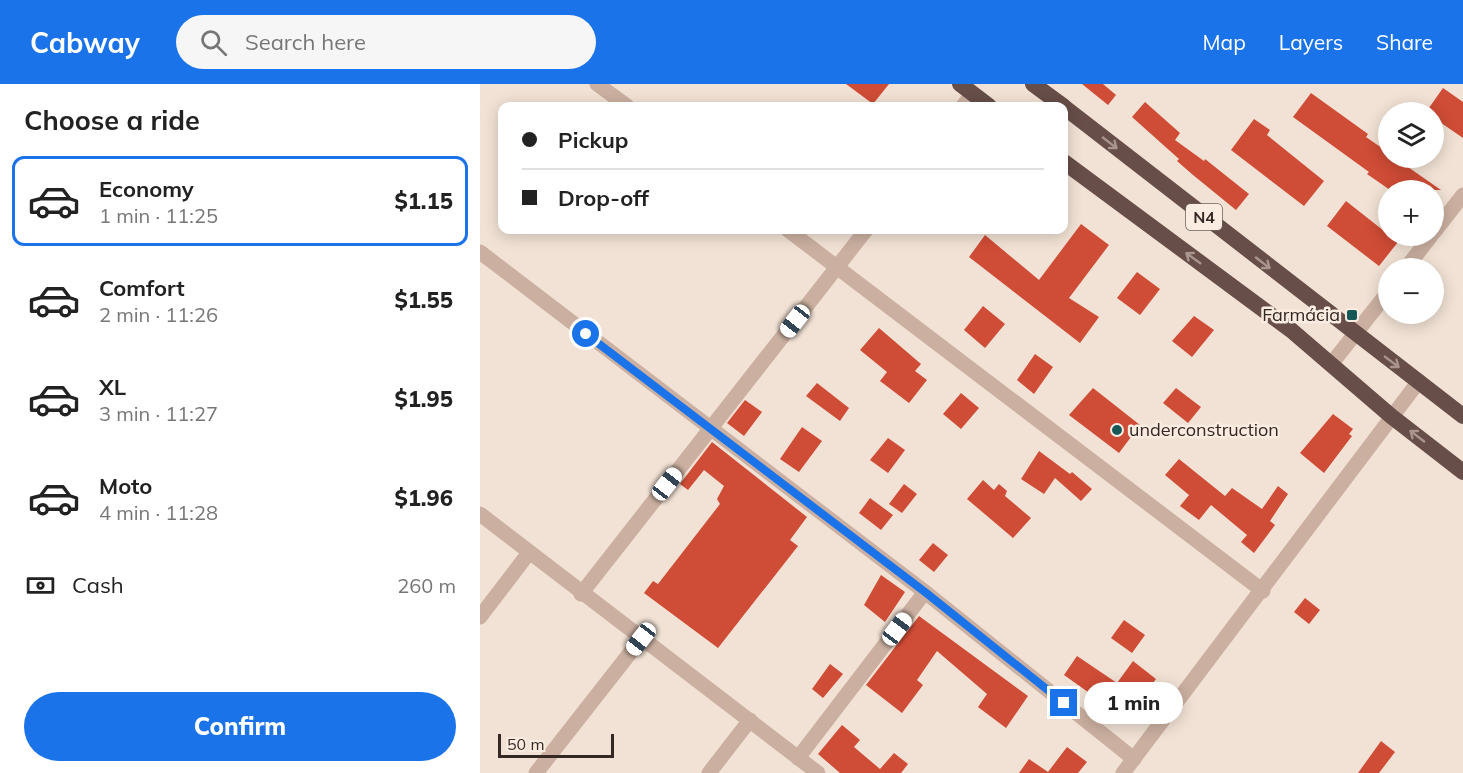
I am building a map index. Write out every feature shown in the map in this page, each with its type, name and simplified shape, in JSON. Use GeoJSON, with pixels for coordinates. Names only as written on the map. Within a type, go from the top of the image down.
{"type":"FeatureCollection","features":[{"type":"Feature","properties":{"kind":"highway","name":"N4"},"geometry":{"type":"LineString","coordinates":[[1033,84],[1056,102]]}},
{"type":"Feature","properties":{"kind":"highway"},"geometry":{"type":"LineString","coordinates":[[965,95],[980,102]]}},
{"type":"Feature","properties":{"kind":"highway","name":"N4"},"geometry":{"type":"LineString","coordinates":[[1068,111],[1463,416]]}},
{"type":"Feature","properties":{"kind":"highway","name":"N4"},"geometry":{"type":"LineString","coordinates":[[1068,165],[1332,363],[1391,416],[1463,472]]}},
{"type":"Feature","properties":{"kind":"street"},"geometry":{"type":"LineString","coordinates":[[597,84],[622,102]]}},
{"type":"Feature","properties":{"kind":"street"},"geometry":{"type":"LineString","coordinates":[[1444,220],[1463,195]]}},
{"type":"Feature","properties":{"kind":"street"},"geometry":{"type":"LineString","coordinates":[[793,234],[1263,591]]}},
{"type":"Feature","properties":{"kind":"street"},"geometry":{"type":"LineString","coordinates":[[580,594],[863,234]]}},
{"type":"Feature","properties":{"kind":"street"},"geometry":{"type":"LineString","coordinates":[[1414,258],[1423,246]]}},
{"type":"Feature","properties":{"kind":"street"},"geometry":{"type":"LineString","coordinates":[[480,252],[925,592],[1134,759]]}},
{"type":"Feature","properties":{"kind":"street"},"geometry":{"type":"LineString","coordinates":[[1332,363],[1378,305]]}},
{"type":"Feature","properties":{"kind":"street"},"geometry":{"type":"LineString","coordinates":[[1123,773],[1263,591],[1419,381]]}},
{"type":"Feature","properties":{"kind":"street"},"geometry":{"type":"LineString","coordinates":[[480,514],[580,594],[818,773]]}},
{"type":"Feature","properties":{"kind":"street"},"geometry":{"type":"LineString","coordinates":[[480,617],[528,554]]}},
{"type":"Feature","properties":{"kind":"street"},"geometry":{"type":"LineString","coordinates":[[798,758],[925,592]]}},
{"type":"Feature","properties":{"kind":"street"},"geometry":{"type":"LineString","coordinates":[[536,773],[641,639]]}},
{"type":"Feature","properties":{"kind":"street"},"geometry":{"type":"LineString","coordinates":[[709,773],[750,720]]}},
{"type":"Feature","properties":{"kind":"building"},"geometry":{"type":"Polygon","coordinates":[[[846,84],[889,84],[875,102],[870,102],[846,84]]]}},
{"type":"Feature","properties":{"kind":"building"},"geometry":{"type":"Polygon","coordinates":[[[1082,84],[1103,84],[1116,95],[1108,105],[1082,84]]]}},
{"type":"Feature","properties":{"kind":"building"},"geometry":{"type":"Polygon","coordinates":[[[1443,88],[1463,102],[1463,138],[1444,125],[1444,102],[1433,102],[1443,88]]]}},
{"type":"Feature","properties":{"kind":"building"},"geometry":{"type":"Polygon","coordinates":[[[1311,93],[1368,134],[1366,137],[1378,145],[1378,168],[1409,168],[1427,180],[1378,182],[1367,174],[1369,172],[1293,117],[1311,93]]]}},
{"type":"Feature","properties":{"kind":"building"},"geometry":{"type":"Polygon","coordinates":[[[1145,102],[1180,133],[1175,140],[1204,161],[1205,159],[1249,194],[1236,210],[1177,161],[1179,159],[1132,117],[1145,102]]]}},
{"type":"Feature","properties":{"kind":"building"},"geometry":{"type":"Polygon","coordinates":[[[1254,119],[1270,130],[1267,135],[1324,181],[1304,206],[1231,150],[1254,119]]]}},
{"type":"Feature","properties":{"kind":"building"},"geometry":{"type":"Polygon","coordinates":[[[1346,201],[1378,226],[1378,246],[1395,246],[1385,258],[1378,258],[1378,265],[1327,226],[1346,201]]]}},
{"type":"Feature","properties":{"kind":"building"},"geometry":{"type":"Polygon","coordinates":[[[1081,224],[1109,245],[1069,298],[1099,317],[1080,343],[969,257],[985,235],[1039,280],[1081,224]]]}},
{"type":"Feature","properties":{"kind":"building"},"geometry":{"type":"Polygon","coordinates":[[[1137,272],[1160,289],[1140,315],[1117,298],[1137,272]]]}},
{"type":"Feature","properties":{"kind":"building"},"geometry":{"type":"Polygon","coordinates":[[[983,306],[1005,324],[985,348],[964,330],[983,306]]]}},
{"type":"Feature","properties":{"kind":"building"},"geometry":{"type":"Polygon","coordinates":[[[1194,316],[1214,330],[1192,357],[1172,341],[1194,316]]]}},
{"type":"Feature","properties":{"kind":"building"},"geometry":{"type":"Polygon","coordinates":[[[879,328],[921,364],[915,371],[927,380],[909,403],[880,381],[887,372],[860,350],[879,328]]]}},
{"type":"Feature","properties":{"kind":"building"},"geometry":{"type":"Polygon","coordinates":[[[1035,354],[1053,367],[1034,394],[1017,380],[1035,354]]]}},
{"type":"Feature","properties":{"kind":"building"},"geometry":{"type":"Polygon","coordinates":[[[817,383],[849,408],[840,421],[806,396],[817,383]]]}},
{"type":"Feature","properties":{"kind":"building"},"geometry":{"type":"Polygon","coordinates":[[[1093,388],[1140,425],[1119,453],[1069,415],[1093,388]]]}},
{"type":"Feature","properties":{"kind":"building"},"geometry":{"type":"Polygon","coordinates":[[[1176,388],[1201,407],[1188,423],[1163,403],[1176,388]]]}},
{"type":"Feature","properties":{"kind":"building"},"geometry":{"type":"Polygon","coordinates":[[[961,393],[979,408],[961,429],[943,414],[961,393]]]}},
{"type":"Feature","properties":{"kind":"building"},"geometry":{"type":"Polygon","coordinates":[[[745,400],[762,412],[744,436],[727,423],[745,400]]]}},
{"type":"Feature","properties":{"kind":"building"},"geometry":{"type":"Polygon","coordinates":[[[1333,414],[1353,429],[1349,434],[1352,436],[1324,473],[1300,453],[1333,414]]]}},
{"type":"Feature","properties":{"kind":"building"},"geometry":{"type":"Polygon","coordinates":[[[802,427],[822,441],[799,472],[780,459],[802,427]]]}},
{"type":"Feature","properties":{"kind":"building"},"geometry":{"type":"Polygon","coordinates":[[[888,438],[905,450],[888,473],[870,460],[888,438]]]}},
{"type":"Feature","properties":{"kind":"building"},"geometry":{"type":"Polygon","coordinates":[[[712,442],[807,517],[790,540],[798,546],[718,648],[644,593],[653,581],[658,584],[720,504],[717,499],[724,486],[704,470],[688,490],[680,484],[712,442]]]}},
{"type":"Feature","properties":{"kind":"building"},"geometry":{"type":"Polygon","coordinates":[[[1039,451],[1070,474],[1072,472],[1092,489],[1081,501],[1055,478],[1044,494],[1021,479],[1039,451]]]}},
{"type":"Feature","properties":{"kind":"building"},"geometry":{"type":"Polygon","coordinates":[[[1179,459],[1225,496],[1232,488],[1262,509],[1278,486],[1288,494],[1270,521],[1275,525],[1254,553],[1241,542],[1247,535],[1211,505],[1199,520],[1180,506],[1189,495],[1165,475],[1179,459]]]}},
{"type":"Feature","properties":{"kind":"building"},"geometry":{"type":"Polygon","coordinates":[[[983,480],[994,490],[999,484],[1007,491],[1005,496],[1031,518],[1013,538],[967,499],[983,480]]]}},
{"type":"Feature","properties":{"kind":"building"},"geometry":{"type":"Polygon","coordinates":[[[904,484],[917,494],[902,513],[889,504],[904,484]]]}},
{"type":"Feature","properties":{"kind":"building"},"geometry":{"type":"Polygon","coordinates":[[[870,498],[893,515],[881,530],[859,513],[870,498]]]}},
{"type":"Feature","properties":{"kind":"building"},"geometry":{"type":"Polygon","coordinates":[[[933,543],[948,555],[934,572],[919,560],[933,543]]]}},
{"type":"Feature","properties":{"kind":"building"},"geometry":{"type":"Polygon","coordinates":[[[881,575],[905,592],[885,622],[864,605],[881,575]]]}},
{"type":"Feature","properties":{"kind":"building"},"geometry":{"type":"Polygon","coordinates":[[[1305,598],[1320,610],[1309,624],[1294,612],[1305,598]]]}},
{"type":"Feature","properties":{"kind":"building"},"geometry":{"type":"Polygon","coordinates":[[[919,616],[1028,696],[1006,728],[978,707],[987,694],[937,651],[917,680],[923,685],[902,713],[866,685],[919,616]]]}},
{"type":"Feature","properties":{"kind":"building"},"geometry":{"type":"Polygon","coordinates":[[[1124,620],[1145,635],[1132,653],[1111,638],[1124,620]]]}},
{"type":"Feature","properties":{"kind":"building"},"geometry":{"type":"Polygon","coordinates":[[[1077,656],[1117,683],[1133,661],[1156,679],[1132,712],[1124,705],[1115,717],[1099,706],[1102,702],[1064,675],[1077,656]]]}},
{"type":"Feature","properties":{"kind":"building"},"geometry":{"type":"Polygon","coordinates":[[[830,664],[843,674],[823,698],[812,689],[830,664]]]}},
{"type":"Feature","properties":{"kind":"building"},"geometry":{"type":"Polygon","coordinates":[[[842,725],[860,740],[854,747],[880,769],[894,753],[908,764],[901,773],[840,773],[818,754],[842,725]]]}},
{"type":"Feature","properties":{"kind":"building"},"geometry":{"type":"Polygon","coordinates":[[[1381,741],[1395,752],[1379,773],[1358,773],[1381,741]]]}},
{"type":"Feature","properties":{"kind":"building"},"geometry":{"type":"Polygon","coordinates":[[[1067,747],[1087,762],[1078,773],[1019,773],[1029,759],[1048,772],[1067,747]]]}},
{"type":"Feature","properties":{"kind":"place","name":"Farmácia"},"geometry":{"type":"Point","coordinates":[1352,315]}},
{"type":"Feature","properties":{"kind":"place","name":"underconstruction"},"geometry":{"type":"Point","coordinates":[1117,430]}},
{"type":"Feature","properties":{"kind":"route"},"geometry":{"type":"LineString","coordinates":[[586,334],[925,592],[1064,703]]}}]}
